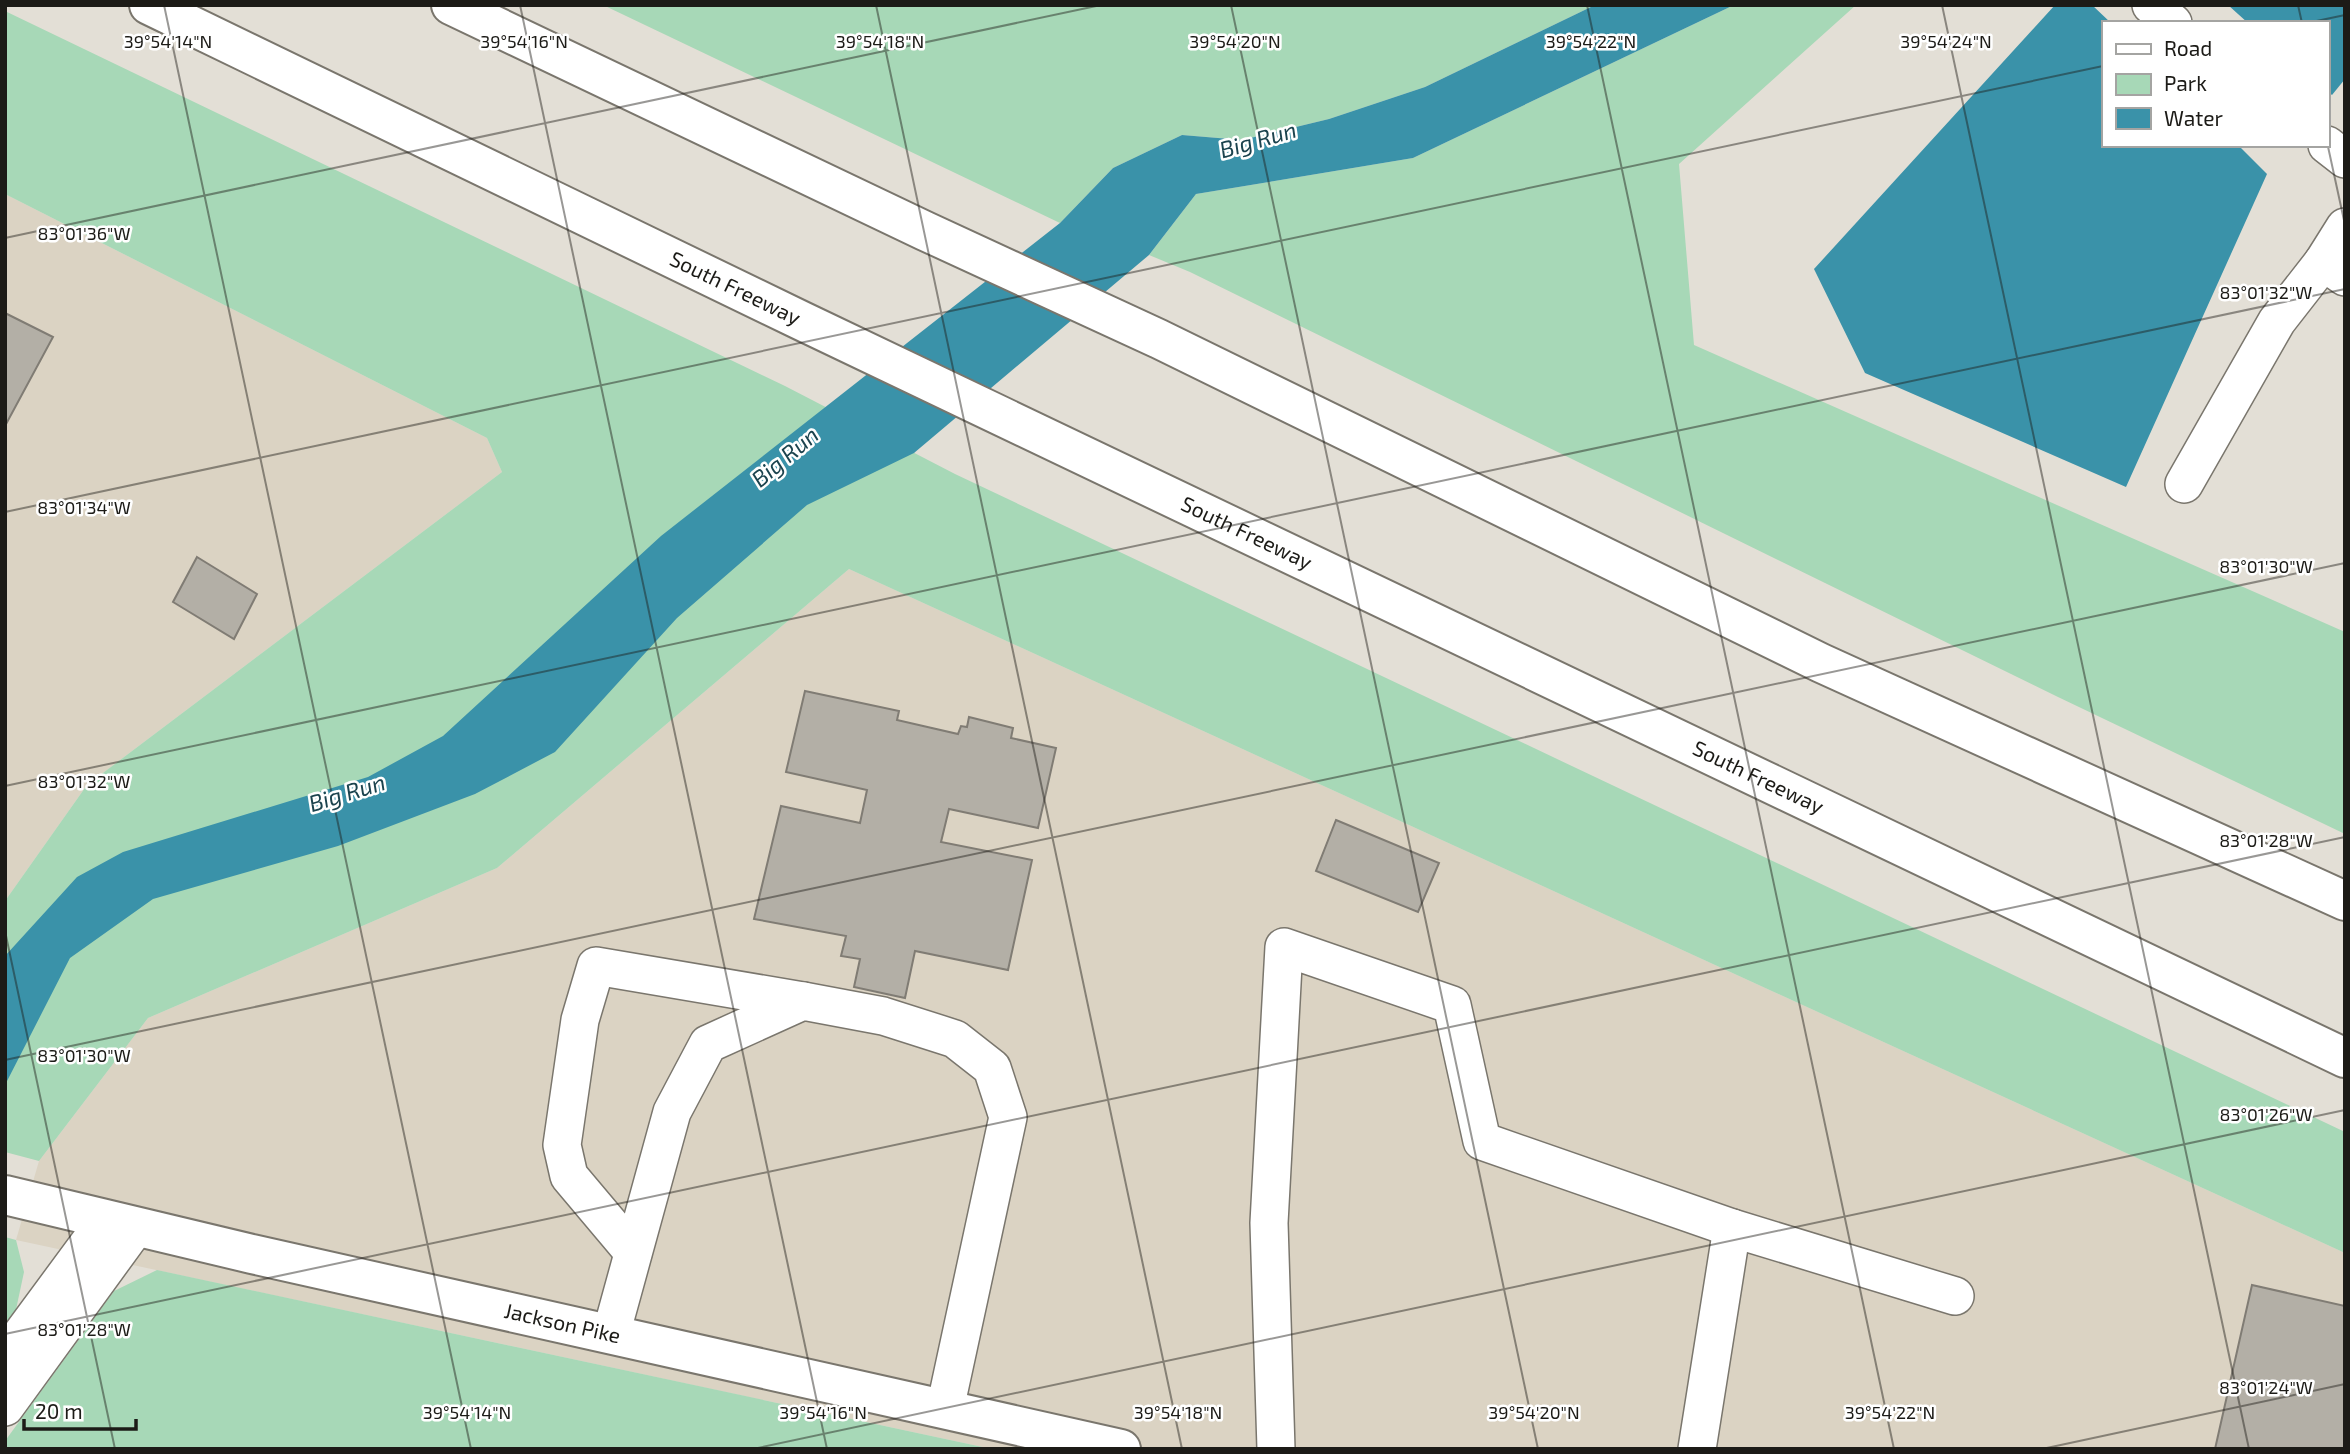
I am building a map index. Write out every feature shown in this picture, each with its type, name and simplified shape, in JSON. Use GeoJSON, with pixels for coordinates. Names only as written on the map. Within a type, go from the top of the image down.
{"type":"FeatureCollection","features":[{"type":"Feature","properties":{"kind":"main road","name":"South Freeway"},"geometry":{"type":"LineString","coordinates":[[149,5],[802,321],[2345,1058]]}},
{"type":"Feature","properties":{"kind":"main road"},"geometry":{"type":"LineString","coordinates":[[451,5],[925,231],[1159,339],[1821,663],[2345,901]]}},
{"type":"Feature","properties":{"kind":"main road","name":"Jackson Pike"},"geometry":{"type":"LineString","coordinates":[[5,1195],[121,1224],[1121,1449]]}},
{"type":"Feature","properties":{"kind":"lane"},"geometry":{"type":"LineString","coordinates":[[2151,5],[2171,21]]}},
{"type":"Feature","properties":{"kind":"lane"},"geometry":{"type":"LineString","coordinates":[[2329,147],[2345,159]]}},
{"type":"Feature","properties":{"kind":"lane"},"geometry":{"type":"LineString","coordinates":[[2184,484],[2277,321],[2334,270],[2345,227]]}},
{"type":"Feature","properties":{"kind":"lane"},"geometry":{"type":"LineString","coordinates":[[1276,1449],[1269,1223],[1284,947],[1452,1005],[1482,1140],[1732,1228],[1955,1296]]}},
{"type":"Feature","properties":{"kind":"lane"},"geometry":{"type":"LineString","coordinates":[[634,1252],[569,1176],[562,1145],[580,1020],[596,966],[883,1016],[955,1040],[992,1068],[1008,1117],[945,1409]]}},
{"type":"Feature","properties":{"kind":"lane"},"geometry":{"type":"LineString","coordinates":[[611,1334],[671,1112],[708,1044],[803,1001]]}},
{"type":"Feature","properties":{"kind":"lane"},"geometry":{"type":"LineString","coordinates":[[5,1357],[121,1224]]}},
{"type":"Feature","properties":{"kind":"lane"},"geometry":{"type":"LineString","coordinates":[[5,1407],[121,1224]]}},
{"type":"Feature","properties":{"kind":"lane"},"geometry":{"type":"LineString","coordinates":[[1697,1449],[1732,1228]]}},
{"type":"Feature","properties":{"kind":"shaded area"},"geometry":{"type":"Polygon","coordinates":[[[5,194],[487,438],[502,472],[87,785],[5,901],[5,194]]]}},
{"type":"Feature","properties":{"kind":"shaded area"},"geometry":{"type":"Polygon","coordinates":[[[849,569],[2345,1253],[2345,1449],[992,1449],[16,1240],[39,1161],[148,1018],[497,868],[849,569]]]}},
{"type":"Feature","properties":{"kind":"green space"},"geometry":{"type":"Polygon","coordinates":[[[603,5],[1595,5],[1425,87],[1329,119],[1242,140],[1182,135],[1113,168],[1060,223],[603,5]]]}},
{"type":"Feature","properties":{"kind":"green space"},"geometry":{"type":"Polygon","coordinates":[[[1734,5],[1856,5],[1679,164],[1694,345],[2345,632],[2345,834],[2058,697],[1190,272],[1149,255],[1196,194],[1413,158],[1734,5]]]}},
{"type":"Feature","properties":{"kind":"green space"},"geometry":{"type":"Polygon","coordinates":[[[5,11],[785,386],[955,474],[2345,1132],[2345,1253],[849,569],[497,868],[148,1018],[39,1161],[5,1152],[5,901],[87,785],[502,472],[487,438],[5,194],[5,11]]]}},
{"type":"Feature","properties":{"kind":"green space"},"geometry":{"type":"Polygon","coordinates":[[[5,1237],[16,1240],[24,1272],[14,1319],[5,1331],[5,1237]]]}},
{"type":"Feature","properties":{"kind":"green space"},"geometry":{"type":"Polygon","coordinates":[[[157,1270],[992,1449],[5,1449],[5,1441],[114,1291],[157,1270]]]}},
{"type":"Feature","properties":{"kind":"water","name":"Big Run"},"geometry":{"type":"Polygon","coordinates":[[[1595,5],[1734,5],[1413,158],[1196,194],[1149,255],[914,453],[807,505],[677,618],[555,752],[475,794],[338,846],[153,899],[70,958],[5,1085],[5,956],[77,877],[123,852],[368,777],[443,736],[661,536],[1060,223],[1113,168],[1182,135],[1242,140],[1329,119],[1425,87],[1595,5]]]}},
{"type":"Feature","properties":{"kind":"water"},"geometry":{"type":"Polygon","coordinates":[[[2055,5],[2092,5],[2109,21],[2102,21],[2102,147],[2240,147],[2267,174],[2126,487],[1865,373],[1814,269],[2055,5]]]}},
{"type":"Feature","properties":{"kind":"water"},"geometry":{"type":"Polygon","coordinates":[[[2228,5],[2345,5],[2345,79],[2332,95],[2329,93],[2329,21],[2246,21],[2228,5]]]}},
{"type":"Feature","properties":{"kind":"building"},"geometry":{"type":"Polygon","coordinates":[[[5,313],[53,337],[5,426],[5,313]]]}},
{"type":"Feature","properties":{"kind":"building"},"geometry":{"type":"Polygon","coordinates":[[[197,557],[257,594],[234,639],[173,602],[197,557]]]}},
{"type":"Feature","properties":{"kind":"building"},"geometry":{"type":"Polygon","coordinates":[[[805,691],[899,711],[897,720],[958,734],[961,726],[967,727],[969,717],[1013,728],[1011,738],[1056,748],[1038,828],[949,809],[941,842],[1032,860],[1008,970],[915,951],[905,998],[854,987],[860,959],[841,956],[846,936],[754,919],[781,806],[860,823],[867,790],[786,772],[805,691]]]}},
{"type":"Feature","properties":{"kind":"building"},"geometry":{"type":"Polygon","coordinates":[[[1336,820],[1439,863],[1418,912],[1316,871],[1336,820]]]}},
{"type":"Feature","properties":{"kind":"building"},"geometry":{"type":"Polygon","coordinates":[[[2252,1285],[2345,1306],[2345,1449],[2215,1449],[2252,1285]]]}}]}
